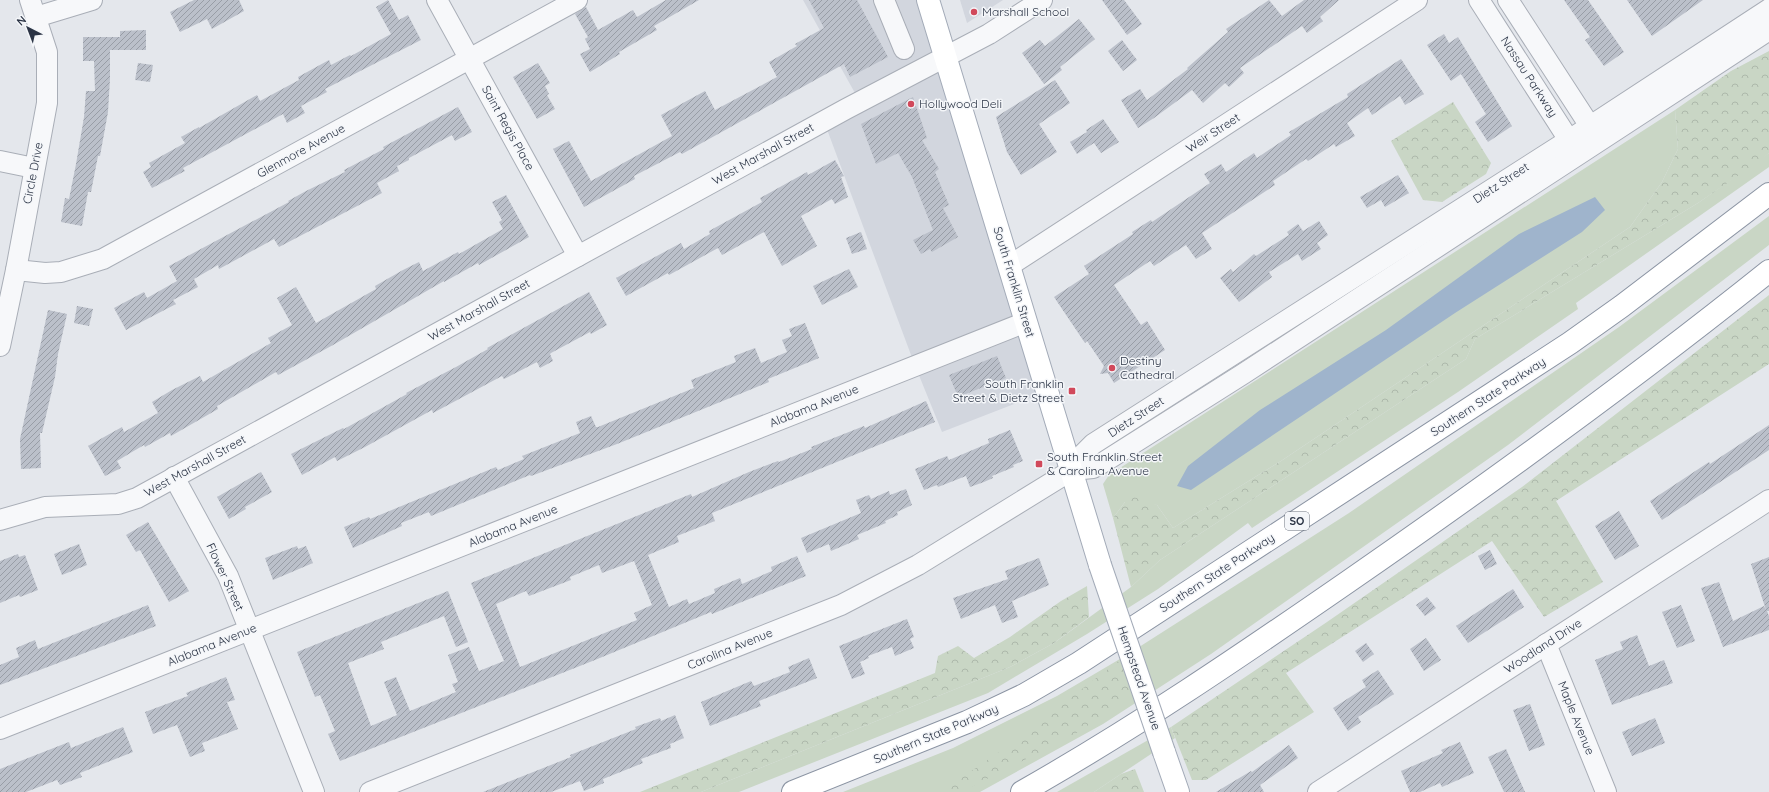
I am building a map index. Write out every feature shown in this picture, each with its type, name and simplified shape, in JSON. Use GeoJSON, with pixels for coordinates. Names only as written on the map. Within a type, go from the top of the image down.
{"type":"FeatureCollection","features":[{"type":"Feature","properties":{"kind":"main road","name":"South Franklin Street"},"geometry":{"type":"LineString","coordinates":[[928,0],[1100,565]]}},
{"type":"Feature","properties":{"kind":"main road","name":"Southern State Parkway"},"geometry":{"type":"LineString","coordinates":[[793,792],[967,722],[1024,695],[1079,663],[1570,343],[1622,306],[1769,194]]}},
{"type":"Feature","properties":{"kind":"main road"},"geometry":{"type":"LineString","coordinates":[[1022,792],[1096,749],[1182,694],[1489,484],[1589,410],[1769,272]]}},
{"type":"Feature","properties":{"kind":"main road","name":"Hempstead Avenue"},"geometry":{"type":"LineString","coordinates":[[1100,565],[1178,792]]}},
{"type":"Feature","properties":{"kind":"street"},"geometry":{"type":"LineString","coordinates":[[33,9],[92,0]]}},
{"type":"Feature","properties":{"kind":"street","name":"Saint Regis Place"},"geometry":{"type":"LineString","coordinates":[[438,0],[578,256]]}},
{"type":"Feature","properties":{"kind":"street","name":"Glenmore Avenue"},"geometry":{"type":"LineString","coordinates":[[16,270],[61,272],[103,259],[576,0]]}},
{"type":"Feature","properties":{"kind":"street"},"geometry":{"type":"LineString","coordinates":[[884,0],[904,49]]}},
{"type":"Feature","properties":{"kind":"street","name":"West Marshall Street"},"geometry":{"type":"LineString","coordinates":[[0,520],[45,507],[118,504],[137,498],[846,108],[989,34],[1042,0]]}},
{"type":"Feature","properties":{"kind":"street","name":"Weir Street"},"geometry":{"type":"LineString","coordinates":[[1009,266],[1417,0]]}},
{"type":"Feature","properties":{"kind":"street","name":"Nassau Parkway"},"geometry":{"type":"LineString","coordinates":[[1479,0],[1574,147]]}},
{"type":"Feature","properties":{"kind":"street","name":"Nassau Parkway"},"geometry":{"type":"LineString","coordinates":[[1508,0],[1594,133]]}},
{"type":"Feature","properties":{"kind":"street","name":"Circle Drive"},"geometry":{"type":"LineString","coordinates":[[0,346],[16,270],[47,103],[47,52],[33,9]]}},
{"type":"Feature","properties":{"kind":"street","name":"Dietz Street"},"geometry":{"type":"LineString","coordinates":[[1072,470],[1093,468],[1104,462],[1243,374],[1574,147],[1769,9]]}},
{"type":"Feature","properties":{"kind":"street","name":"Dietz Street"},"geometry":{"type":"LineString","coordinates":[[1594,133],[1769,30]]}},
{"type":"Feature","properties":{"kind":"street","name":"Dietz Street"},"geometry":{"type":"LineString","coordinates":[[1072,470],[1078,459],[1093,444],[1232,355],[1574,147]]}},
{"type":"Feature","properties":{"kind":"street"},"geometry":{"type":"LineString","coordinates":[[0,161],[34,168]]}},
{"type":"Feature","properties":{"kind":"street","name":"Alabama Avenue"},"geometry":{"type":"LineString","coordinates":[[0,729],[1026,322]]}},
{"type":"Feature","properties":{"kind":"street"},"geometry":{"type":"LineString","coordinates":[[1232,355],[1243,374]]}},
{"type":"Feature","properties":{"kind":"street","name":"Carolina Avenue"},"geometry":{"type":"LineString","coordinates":[[370,792],[841,604],[918,566],[1072,470]]}},
{"type":"Feature","properties":{"kind":"street","name":"Flower Street"},"geometry":{"type":"LineString","coordinates":[[174,477],[228,576],[314,792]]}},
{"type":"Feature","properties":{"kind":"street","name":"Woodland Drive"},"geometry":{"type":"LineString","coordinates":[[1318,792],[1769,500]]}},
{"type":"Feature","properties":{"kind":"street","name":"Maple Avenue"},"geometry":{"type":"LineString","coordinates":[[1546,644],[1606,792]]}},
{"type":"Feature","properties":{"kind":"shaded area"},"geometry":{"type":"Polygon","coordinates":[[[803,0],[928,0],[1045,392],[942,432],[914,363],[825,124],[860,102],[803,0]]]}},
{"type":"Feature","properties":{"kind":"shaded area","name":"Marshall School"},"geometry":{"type":"Polygon","coordinates":[[[960,0],[1003,0],[967,23],[960,0]]]}},
{"type":"Feature","properties":{"kind":"green space"},"geometry":{"type":"Polygon","coordinates":[[[1769,51],[1769,153],[1761,160],[1698,203],[1475,339],[1466,359],[1160,560],[1131,587],[1113,518],[1125,502],[1134,497],[1157,505],[1173,528],[1281,461],[1630,227],[1662,182],[1678,149],[1675,110],[1731,71],[1769,51]]]}},
{"type":"Feature","properties":{"kind":"green space"},"geometry":{"type":"Polygon","coordinates":[[[1453,102],[1491,163],[1486,174],[1442,202],[1423,200],[1391,141],[1453,102]]]}},
{"type":"Feature","properties":{"kind":"green space"},"geometry":{"type":"Polygon","coordinates":[[[1675,110],[1678,149],[1662,182],[1630,227],[1281,461],[1173,528],[1157,505],[1125,502],[1113,518],[1103,484],[1109,475],[1675,110]]]}},
{"type":"Feature","properties":{"kind":"green space"},"geometry":{"type":"Polygon","coordinates":[[[1769,153],[1769,167],[1576,303],[1578,309],[1458,392],[1252,528],[1248,523],[1158,589],[1087,634],[988,693],[739,792],[701,792],[1010,667],[1054,643],[1131,587],[1160,560],[1466,359],[1475,339],[1698,203],[1769,153]]]}},
{"type":"Feature","properties":{"kind":"green space"},"geometry":{"type":"Polygon","coordinates":[[[1769,216],[1769,245],[1508,445],[1211,654],[1103,724],[980,792],[843,792],[953,748],[1057,696],[1125,656],[1349,513],[1619,327],[1769,216]]]}},
{"type":"Feature","properties":{"kind":"green space"},"geometry":{"type":"Polygon","coordinates":[[[1769,295],[1769,364],[1556,501],[1603,582],[1544,617],[1492,541],[1286,673],[1314,712],[1206,780],[1192,780],[1171,727],[1327,622],[1522,487],[1769,295]]]}},
{"type":"Feature","properties":{"kind":"green space"},"geometry":{"type":"Polygon","coordinates":[[[1087,586],[1089,617],[1054,643],[1010,667],[701,792],[640,792],[935,673],[938,656],[958,646],[974,658],[1010,637],[1061,601],[1087,586]]]}},
{"type":"Feature","properties":{"kind":"green space"},"geometry":{"type":"Polygon","coordinates":[[[1125,656],[1137,694],[1070,737],[961,792],[935,792],[961,778],[1005,748],[1125,656]]]}},
{"type":"Feature","properties":{"kind":"green space"},"geometry":{"type":"Polygon","coordinates":[[[1171,727],[1175,738],[1094,792],[1057,792],[1171,727]]]}},
{"type":"Feature","properties":{"kind":"green space"},"geometry":{"type":"Polygon","coordinates":[[[1135,769],[1144,792],[1094,792],[1121,774],[1135,769]]]}},
{"type":"Feature","properties":{"kind":"water"},"geometry":{"type":"Polygon","coordinates":[[[1595,197],[1605,210],[1582,232],[1455,313],[1191,490],[1177,486],[1188,466],[1260,410],[1386,330],[1519,234],[1595,197]]]}},
{"type":"Feature","properties":{"kind":"building"},"geometry":{"type":"Polygon","coordinates":[[[194,0],[239,0],[244,11],[212,29],[207,19],[180,32],[170,12],[194,0]]]}},
{"type":"Feature","properties":{"kind":"building"},"geometry":{"type":"Polygon","coordinates":[[[388,0],[399,20],[408,15],[421,40],[325,89],[327,92],[301,106],[305,113],[287,123],[283,114],[183,168],[185,171],[152,188],[143,172],[151,167],[149,163],[185,143],[181,137],[257,95],[260,101],[299,80],[298,77],[329,60],[331,65],[391,34],[376,7],[388,0]]]}},
{"type":"Feature","properties":{"kind":"building"},"geometry":{"type":"Polygon","coordinates":[[[666,0],[699,0],[654,26],[657,30],[619,52],[620,54],[590,72],[580,54],[590,49],[585,39],[588,37],[575,14],[586,7],[598,30],[633,10],[637,17],[666,0]]]}},
{"type":"Feature","properties":{"kind":"building"},"geometry":{"type":"Polygon","coordinates":[[[809,0],[857,0],[888,57],[850,77],[844,64],[682,154],[680,152],[634,176],[635,179],[584,207],[553,149],[569,141],[591,181],[672,136],[661,115],[705,91],[715,110],[777,77],[769,62],[797,46],[795,44],[824,28],[809,0]]]}},
{"type":"Feature","properties":{"kind":"building"},"geometry":{"type":"Polygon","coordinates":[[[1102,0],[1124,0],[1142,24],[1127,35],[1102,0]]]}},
{"type":"Feature","properties":{"kind":"building"},"geometry":{"type":"Polygon","coordinates":[[[1269,0],[1282,16],[1304,0],[1339,0],[1320,17],[1323,21],[1307,33],[1302,26],[1240,68],[1244,73],[1229,87],[1225,83],[1203,103],[1192,90],[1138,128],[1121,100],[1140,89],[1147,100],[1188,69],[1187,68],[1228,32],[1226,29],[1269,0]]]}},
{"type":"Feature","properties":{"kind":"building"},"geometry":{"type":"Polygon","coordinates":[[[1564,0],[1588,0],[1624,52],[1604,66],[1585,40],[1590,37],[1564,0]]]}},
{"type":"Feature","properties":{"kind":"building"},"geometry":{"type":"Polygon","coordinates":[[[1627,0],[1703,0],[1652,36],[1627,0]]]}},
{"type":"Feature","properties":{"kind":"building"},"geometry":{"type":"Polygon","coordinates":[[[1079,19],[1095,39],[1060,67],[1062,70],[1044,84],[1022,53],[1040,40],[1045,46],[1079,19]]]}},
{"type":"Feature","properties":{"kind":"building"},"geometry":{"type":"Polygon","coordinates":[[[146,30],[146,50],[110,50],[108,112],[100,156],[98,156],[91,192],[88,192],[82,226],[61,222],[65,198],[69,199],[76,164],[84,117],[86,91],[95,91],[94,61],[83,61],[83,37],[120,37],[120,31],[146,30]]]}},
{"type":"Feature","properties":{"kind":"building"},"geometry":{"type":"Polygon","coordinates":[[[1444,34],[1449,43],[1458,37],[1512,126],[1488,142],[1475,122],[1486,114],[1461,74],[1451,81],[1427,45],[1444,34]]]}},
{"type":"Feature","properties":{"kind":"building"},"geometry":{"type":"Polygon","coordinates":[[[1122,40],[1137,60],[1123,71],[1108,51],[1122,40]]]}},
{"type":"Feature","properties":{"kind":"building"},"geometry":{"type":"Polygon","coordinates":[[[1401,59],[1424,94],[1405,105],[1400,96],[1372,115],[1368,108],[1347,123],[1355,136],[1336,147],[1334,144],[1308,161],[1306,159],[1273,181],[1275,185],[1202,233],[1212,249],[1196,259],[1186,245],[1154,266],[1150,261],[1114,285],[1141,325],[1147,321],[1165,350],[1114,383],[1108,373],[1100,374],[1104,366],[1087,341],[1085,343],[1054,297],[1089,274],[1084,266],[1133,234],[1132,232],[1151,220],[1152,222],[1210,183],[1204,174],[1221,164],[1226,172],[1254,153],[1257,158],[1291,135],[1289,132],[1348,97],[1347,94],[1401,59]]]}},
{"type":"Feature","properties":{"kind":"building"},"geometry":{"type":"Polygon","coordinates":[[[138,63],[153,65],[150,82],[135,80],[138,63]]]}},
{"type":"Feature","properties":{"kind":"building"},"geometry":{"type":"Polygon","coordinates":[[[538,63],[550,83],[545,86],[549,94],[547,95],[555,109],[537,119],[513,77],[538,63]]]}},
{"type":"Feature","properties":{"kind":"building"},"geometry":{"type":"Polygon","coordinates":[[[1055,80],[1070,103],[1039,124],[1057,152],[1021,175],[1007,152],[996,117],[1055,80]]]}},
{"type":"Feature","properties":{"kind":"building"},"geometry":{"type":"Polygon","coordinates":[[[913,97],[927,138],[922,140],[939,169],[935,172],[949,205],[943,208],[958,237],[932,252],[930,249],[921,254],[913,240],[933,230],[912,177],[898,153],[876,164],[861,124],[913,97]]]}},
{"type":"Feature","properties":{"kind":"building"},"geometry":{"type":"Polygon","coordinates":[[[458,107],[472,132],[455,141],[452,135],[397,166],[399,171],[377,183],[382,193],[279,247],[274,239],[219,269],[218,265],[194,279],[198,287],[173,300],[176,304],[126,330],[114,308],[144,292],[147,298],[177,281],[169,266],[289,202],[288,201],[306,191],[345,172],[344,170],[384,149],[383,147],[458,107]]]}},
{"type":"Feature","properties":{"kind":"building"},"geometry":{"type":"Polygon","coordinates":[[[1103,119],[1119,142],[1101,153],[1094,143],[1077,154],[1070,142],[1087,132],[1086,130],[1103,119]]]}},
{"type":"Feature","properties":{"kind":"building"},"geometry":{"type":"Polygon","coordinates":[[[835,160],[844,176],[841,177],[848,197],[835,204],[832,199],[801,216],[817,246],[782,266],[764,232],[722,255],[718,248],[669,275],[668,273],[626,296],[616,278],[681,243],[684,249],[710,234],[709,231],[762,202],[760,198],[807,172],[808,175],[835,160]]]}},
{"type":"Feature","properties":{"kind":"building"},"geometry":{"type":"Polygon","coordinates":[[[1398,175],[1409,193],[1385,207],[1381,200],[1367,208],[1360,197],[1398,175]]]}},
{"type":"Feature","properties":{"kind":"building"},"geometry":{"type":"Polygon","coordinates":[[[506,195],[529,237],[479,265],[478,263],[444,281],[278,375],[276,372],[217,406],[218,409],[171,436],[170,433],[145,447],[144,445],[117,461],[121,468],[105,476],[88,446],[122,427],[124,432],[158,413],[152,402],[172,390],[200,376],[203,382],[271,343],[268,338],[292,325],[277,298],[296,287],[316,323],[376,289],[375,286],[403,270],[419,262],[423,271],[458,252],[459,254],[503,229],[499,222],[502,220],[492,202],[506,195]]]}},
{"type":"Feature","properties":{"kind":"building"},"geometry":{"type":"Polygon","coordinates":[[[1319,221],[1328,235],[1317,243],[1321,249],[1302,261],[1298,254],[1269,272],[1272,277],[1239,302],[1220,278],[1231,269],[1233,272],[1254,254],[1256,256],[1289,235],[1287,232],[1298,224],[1303,231],[1319,221]]]}},
{"type":"Feature","properties":{"kind":"building"},"geometry":{"type":"Polygon","coordinates":[[[861,232],[867,249],[852,254],[846,238],[861,232]]]}},
{"type":"Feature","properties":{"kind":"building"},"geometry":{"type":"Polygon","coordinates":[[[849,269],[858,287],[822,305],[813,286],[849,269]]]}},
{"type":"Feature","properties":{"kind":"building"},"geometry":{"type":"Polygon","coordinates":[[[589,292],[607,325],[591,334],[590,332],[551,353],[550,354],[553,361],[540,368],[537,362],[504,379],[502,376],[433,413],[432,410],[337,461],[335,457],[302,475],[291,454],[343,428],[344,429],[589,292]]]}},
{"type":"Feature","properties":{"kind":"building"},"geometry":{"type":"Polygon","coordinates":[[[77,306],[93,309],[89,326],[74,323],[77,306]]]}},
{"type":"Feature","properties":{"kind":"building"},"geometry":{"type":"Polygon","coordinates":[[[48,310],[67,314],[58,354],[55,377],[42,433],[40,433],[41,468],[21,469],[20,439],[48,310]]]}},
{"type":"Feature","properties":{"kind":"building"},"geometry":{"type":"Polygon","coordinates":[[[805,323],[819,358],[768,379],[769,382],[617,444],[531,476],[530,475],[431,516],[429,512],[401,523],[402,526],[353,548],[344,527],[369,517],[370,519],[496,467],[498,470],[524,459],[522,456],[580,433],[576,422],[591,416],[596,427],[598,427],[694,388],[691,380],[736,362],[734,356],[755,348],[761,363],[787,352],[782,340],[792,336],[789,329],[805,323]]]}},
{"type":"Feature","properties":{"kind":"building"},"geometry":{"type":"Polygon","coordinates":[[[997,356],[1006,378],[958,397],[949,375],[997,356]]]}},
{"type":"Feature","properties":{"kind":"building"},"geometry":{"type":"Polygon","coordinates":[[[926,401],[935,422],[712,513],[715,521],[677,536],[679,542],[648,555],[669,607],[687,599],[689,604],[715,593],[714,589],[740,578],[742,584],[772,571],[771,567],[797,556],[806,576],[712,614],[711,612],[595,660],[340,761],[328,734],[335,731],[320,695],[315,697],[297,652],[448,591],[468,642],[456,647],[444,616],[381,642],[384,649],[348,663],[371,726],[397,715],[384,682],[396,677],[410,711],[456,692],[452,684],[458,682],[448,655],[469,647],[479,671],[504,661],[471,583],[691,494],[692,497],[749,472],[812,449],[811,447],[864,426],[865,428],[926,401]],[[634,561],[602,573],[599,565],[570,577],[571,580],[529,596],[526,591],[496,604],[520,667],[637,620],[634,613],[652,605],[634,561]]]}},
{"type":"Feature","properties":{"kind":"building"},"geometry":{"type":"Polygon","coordinates":[[[1769,425],[1769,450],[1662,520],[1650,501],[1769,425]]]}},
{"type":"Feature","properties":{"kind":"building"},"geometry":{"type":"Polygon","coordinates":[[[1010,430],[1023,461],[1013,465],[1014,467],[992,476],[993,478],[970,487],[966,476],[938,487],[937,485],[924,490],[915,469],[947,456],[949,460],[989,443],[988,439],[1010,430]]]}},
{"type":"Feature","properties":{"kind":"building"},"geometry":{"type":"Polygon","coordinates":[[[261,472],[272,492],[245,507],[246,509],[229,519],[217,497],[261,472]]]}},
{"type":"Feature","properties":{"kind":"building"},"geometry":{"type":"Polygon","coordinates":[[[906,489],[912,505],[897,512],[898,515],[885,521],[886,523],[857,535],[859,539],[831,551],[829,544],[807,553],[801,538],[861,513],[856,500],[869,495],[871,499],[889,491],[890,495],[906,489]]]}},
{"type":"Feature","properties":{"kind":"building"},"geometry":{"type":"Polygon","coordinates":[[[1619,511],[1639,546],[1615,560],[1595,526],[1619,511]]]}},
{"type":"Feature","properties":{"kind":"building"},"geometry":{"type":"Polygon","coordinates":[[[148,522],[189,591],[169,602],[140,550],[136,552],[126,535],[148,522]]]}},
{"type":"Feature","properties":{"kind":"building"},"geometry":{"type":"Polygon","coordinates":[[[79,544],[87,565],[62,575],[54,554],[79,544]]]}},
{"type":"Feature","properties":{"kind":"building"},"geometry":{"type":"Polygon","coordinates":[[[297,546],[298,549],[306,546],[313,563],[273,580],[265,558],[297,546]]]}},
{"type":"Feature","properties":{"kind":"building"},"geometry":{"type":"Polygon","coordinates":[[[1490,550],[1497,564],[1485,570],[1478,556],[1490,550]]]}},
{"type":"Feature","properties":{"kind":"building"},"geometry":{"type":"Polygon","coordinates":[[[18,554],[19,557],[25,555],[38,590],[20,597],[19,595],[0,603],[0,561],[18,554]]]}},
{"type":"Feature","properties":{"kind":"building"},"geometry":{"type":"Polygon","coordinates":[[[1769,557],[1769,611],[1767,611],[1769,616],[1769,630],[1723,647],[1701,588],[1719,582],[1733,621],[1764,606],[1766,610],[1751,564],[1769,557]]]}},
{"type":"Feature","properties":{"kind":"building"},"geometry":{"type":"Polygon","coordinates":[[[1039,558],[1049,585],[1012,601],[1018,617],[1002,623],[995,605],[961,619],[953,598],[1008,579],[1005,571],[1039,558]]]}},
{"type":"Feature","properties":{"kind":"building"},"geometry":{"type":"Polygon","coordinates":[[[1513,589],[1524,607],[1468,643],[1456,626],[1513,589]]]}},
{"type":"Feature","properties":{"kind":"building"},"geometry":{"type":"Polygon","coordinates":[[[1427,597],[1436,608],[1425,616],[1416,605],[1427,597]]]}},
{"type":"Feature","properties":{"kind":"building"},"geometry":{"type":"Polygon","coordinates":[[[148,605],[156,626],[0,685],[0,665],[19,657],[16,648],[35,640],[38,649],[148,605]]]}},
{"type":"Feature","properties":{"kind":"building"},"geometry":{"type":"Polygon","coordinates":[[[1681,605],[1695,641],[1677,648],[1662,612],[1681,605]]]}},
{"type":"Feature","properties":{"kind":"building"},"geometry":{"type":"Polygon","coordinates":[[[907,619],[914,637],[910,639],[914,648],[895,656],[892,647],[868,656],[869,658],[860,662],[865,674],[852,679],[839,646],[907,619]]]}},
{"type":"Feature","properties":{"kind":"building"},"geometry":{"type":"Polygon","coordinates":[[[1637,635],[1649,666],[1664,660],[1673,683],[1612,705],[1595,660],[1623,649],[1620,642],[1637,635]]]}},
{"type":"Feature","properties":{"kind":"building"},"geometry":{"type":"Polygon","coordinates":[[[1426,638],[1441,660],[1424,671],[1410,649],[1426,638]]]}},
{"type":"Feature","properties":{"kind":"building"},"geometry":{"type":"Polygon","coordinates":[[[1366,643],[1374,654],[1363,662],[1355,651],[1366,643]]]}},
{"type":"Feature","properties":{"kind":"building"},"geometry":{"type":"Polygon","coordinates":[[[809,658],[817,678],[759,701],[761,706],[710,726],[701,702],[751,681],[754,686],[790,672],[788,667],[809,658]]]}},
{"type":"Feature","properties":{"kind":"building"},"geometry":{"type":"Polygon","coordinates":[[[1378,670],[1394,694],[1358,717],[1361,722],[1348,731],[1333,708],[1366,687],[1362,680],[1378,670]]]}},
{"type":"Feature","properties":{"kind":"building"},"geometry":{"type":"Polygon","coordinates":[[[226,677],[235,700],[227,702],[238,729],[202,743],[205,751],[190,757],[177,725],[153,734],[145,712],[188,696],[186,693],[226,677]]]}},
{"type":"Feature","properties":{"kind":"building"},"geometry":{"type":"Polygon","coordinates":[[[1530,704],[1545,745],[1529,751],[1513,710],[1530,704]]]}},
{"type":"Feature","properties":{"kind":"building"},"geometry":{"type":"Polygon","coordinates":[[[675,715],[684,738],[670,744],[671,748],[641,759],[643,763],[603,779],[604,783],[584,791],[580,781],[551,792],[483,792],[571,757],[570,755],[636,729],[635,727],[660,718],[661,721],[675,715]]]}},
{"type":"Feature","properties":{"kind":"building"},"geometry":{"type":"Polygon","coordinates":[[[1655,718],[1665,743],[1632,756],[1622,732],[1655,718]]]}},
{"type":"Feature","properties":{"kind":"building"},"geometry":{"type":"Polygon","coordinates":[[[123,727],[133,752],[80,773],[82,777],[60,785],[57,780],[26,792],[0,792],[0,769],[69,742],[71,748],[123,727]]]}},
{"type":"Feature","properties":{"kind":"building"},"geometry":{"type":"Polygon","coordinates":[[[1460,742],[1474,773],[1442,787],[1440,783],[1420,792],[1410,792],[1401,771],[1443,753],[1441,750],[1460,742]]]}},
{"type":"Feature","properties":{"kind":"building"},"geometry":{"type":"Polygon","coordinates":[[[1289,745],[1298,758],[1260,785],[1264,792],[1216,792],[1251,771],[1252,772],[1289,745]]]}},
{"type":"Feature","properties":{"kind":"building"},"geometry":{"type":"Polygon","coordinates":[[[1506,749],[1525,792],[1504,792],[1488,757],[1506,749]]]}},
{"type":"Feature","properties":{"kind":"place","name":"Marshall School"},"geometry":{"type":"Point","coordinates":[974,12]}},
{"type":"Feature","properties":{"kind":"place","name":"Hollywood Deli"},"geometry":{"type":"Point","coordinates":[911,104]}},
{"type":"Feature","properties":{"kind":"place","name":"Destiny Cathedral"},"geometry":{"type":"Point","coordinates":[1112,368]}},
{"type":"Feature","properties":{"kind":"place","name":"South Franklin Street & Dietz Street"},"geometry":{"type":"Point","coordinates":[1072,391]}},
{"type":"Feature","properties":{"kind":"place","name":"South Franklin Street & Carolina Avenue"},"geometry":{"type":"Point","coordinates":[1039,464]}}]}
